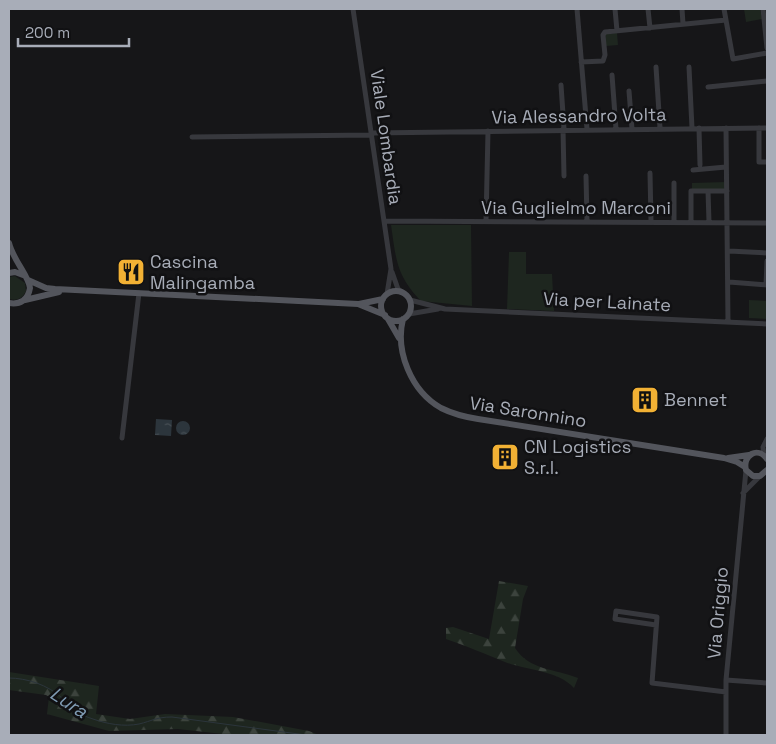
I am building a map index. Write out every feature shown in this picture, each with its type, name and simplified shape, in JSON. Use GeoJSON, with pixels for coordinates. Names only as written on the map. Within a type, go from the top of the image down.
{"type":"FeatureCollection","features":[{"type":"Feature","properties":{"kind":"main road"},"geometry":{"type":"LineString","coordinates":[[9,239],[9,256]]}},
{"type":"Feature","properties":{"kind":"main road"},"geometry":{"type":"LineString","coordinates":[[9,239],[16,262],[26,278],[30,293],[24,301]]}},
{"type":"Feature","properties":{"kind":"main road"},"geometry":{"type":"LineString","coordinates":[[9,273],[14,272],[46,288],[70,290],[358,304],[396,291],[405,294],[410,300],[409,314],[403,320],[395,321],[358,304]]}},
{"type":"Feature","properties":{"kind":"main road"},"geometry":{"type":"LineString","coordinates":[[9,303],[19,303],[70,290]]}},
{"type":"Feature","properties":{"kind":"main road"},"geometry":{"type":"LineString","coordinates":[[385,296],[381,307],[386,316]]}},
{"type":"Feature","properties":{"kind":"main road","name":"Via Saronnino"},"geometry":{"type":"LineString","coordinates":[[386,316],[400,339],[405,361],[419,387],[438,406],[457,415],[724,458],[737,462],[753,476],[760,476]]}},
{"type":"Feature","properties":{"kind":"main road","name":"Via Saronnino"},"geometry":{"type":"LineString","coordinates":[[400,339],[403,320]]}},
{"type":"Feature","properties":{"kind":"main road"},"geometry":{"type":"LineString","coordinates":[[745,469],[752,454]]}},
{"type":"Feature","properties":{"kind":"main road","name":"Via Saronnino"},"geometry":{"type":"LineString","coordinates":[[724,458],[752,454],[766,457]]}},
{"type":"Feature","properties":{"kind":"main road"},"geometry":{"type":"LineString","coordinates":[[760,476],[767,470]]}},
{"type":"Feature","properties":{"kind":"street","name":"Viale Lombardia"},"geometry":{"type":"LineString","coordinates":[[353,9],[391,269],[398,289],[405,294]]}},
{"type":"Feature","properties":{"kind":"street"},"geometry":{"type":"LineString","coordinates":[[577,9],[587,129]]}},
{"type":"Feature","properties":{"kind":"street"},"geometry":{"type":"LineString","coordinates":[[615,9],[617,30]]}},
{"type":"Feature","properties":{"kind":"street"},"geometry":{"type":"LineString","coordinates":[[648,9],[650,28]]}},
{"type":"Feature","properties":{"kind":"street"},"geometry":{"type":"LineString","coordinates":[[682,9],[684,24]]}},
{"type":"Feature","properties":{"kind":"street"},"geometry":{"type":"LineString","coordinates":[[724,9],[733,59],[767,53]]}},
{"type":"Feature","properties":{"kind":"street"},"geometry":{"type":"LineString","coordinates":[[763,9],[767,48]]}},
{"type":"Feature","properties":{"kind":"street"},"geometry":{"type":"LineString","coordinates":[[581,62],[603,61],[605,55],[603,32],[726,20]]}},
{"type":"Feature","properties":{"kind":"street"},"geometry":{"type":"LineString","coordinates":[[656,67],[660,128]]}},
{"type":"Feature","properties":{"kind":"street"},"geometry":{"type":"LineString","coordinates":[[689,67],[692,128]]}},
{"type":"Feature","properties":{"kind":"street"},"geometry":{"type":"LineString","coordinates":[[612,75],[616,129]]}},
{"type":"Feature","properties":{"kind":"street"},"geometry":{"type":"LineString","coordinates":[[708,87],[767,81]]}},
{"type":"Feature","properties":{"kind":"street"},"geometry":{"type":"LineString","coordinates":[[561,84],[564,129],[564,176]]}},
{"type":"Feature","properties":{"kind":"street"},"geometry":{"type":"LineString","coordinates":[[629,91],[632,129]]}},
{"type":"Feature","properties":{"kind":"street"},"geometry":{"type":"LineString","coordinates":[[698,128],[700,166]]}},
{"type":"Feature","properties":{"kind":"street"},"geometry":{"type":"LineString","coordinates":[[726,128],[729,251],[728,322]]}},
{"type":"Feature","properties":{"kind":"street"},"geometry":{"type":"LineString","coordinates":[[759,128],[760,162],[767,162]]}},
{"type":"Feature","properties":{"kind":"street","name":"Via Alessandro Volta"},"geometry":{"type":"LineString","coordinates":[[192,137],[372,134],[378,131],[767,128]]}},
{"type":"Feature","properties":{"kind":"street"},"geometry":{"type":"LineString","coordinates":[[486,221],[488,131]]}},
{"type":"Feature","properties":{"kind":"street"},"geometry":{"type":"LineString","coordinates":[[692,170],[726,167]]}},
{"type":"Feature","properties":{"kind":"street"},"geometry":{"type":"LineString","coordinates":[[650,173],[651,221]]}},
{"type":"Feature","properties":{"kind":"street"},"geometry":{"type":"LineString","coordinates":[[586,176],[587,221]]}},
{"type":"Feature","properties":{"kind":"street"},"geometry":{"type":"LineString","coordinates":[[674,183],[674,222]]}},
{"type":"Feature","properties":{"kind":"street"},"geometry":{"type":"LineString","coordinates":[[691,222],[691,191],[727,191]]}},
{"type":"Feature","properties":{"kind":"street"},"geometry":{"type":"LineString","coordinates":[[708,191],[710,222]]}},
{"type":"Feature","properties":{"kind":"street","name":"Via Guglielmo Marconi"},"geometry":{"type":"LineString","coordinates":[[384,221],[767,223]]}},
{"type":"Feature","properties":{"kind":"street"},"geometry":{"type":"LineString","coordinates":[[729,251],[767,253]]}},
{"type":"Feature","properties":{"kind":"street"},"geometry":{"type":"LineString","coordinates":[[729,282],[766,285],[767,261]]}},
{"type":"Feature","properties":{"kind":"street","name":"Viale Lombardia"},"geometry":{"type":"LineString","coordinates":[[385,296],[391,269]]}},
{"type":"Feature","properties":{"kind":"street"},"geometry":{"type":"LineString","coordinates":[[122,438],[139,293]]}},
{"type":"Feature","properties":{"kind":"street","name":"Via per Lainate"},"geometry":{"type":"LineString","coordinates":[[410,300],[445,308]]}},
{"type":"Feature","properties":{"kind":"street","name":"Via per Lainate"},"geometry":{"type":"LineString","coordinates":[[409,314],[420,310],[445,308],[767,324]]}},
{"type":"Feature","properties":{"kind":"street"},"geometry":{"type":"LineString","coordinates":[[766,457],[764,447],[767,440]]}},
{"type":"Feature","properties":{"kind":"street"},"geometry":{"type":"LineString","coordinates":[[752,454],[764,447]]}},
{"type":"Feature","properties":{"kind":"street","name":"Via Origgio"},"geometry":{"type":"LineString","coordinates":[[726,735],[726,680],[745,469]]}},
{"type":"Feature","properties":{"kind":"street"},"geometry":{"type":"LineString","coordinates":[[743,494],[760,476]]}},
{"type":"Feature","properties":{"kind":"street"},"geometry":{"type":"LineString","coordinates":[[656,625],[615,619],[616,611],[657,617],[652,684],[726,692]]}},
{"type":"Feature","properties":{"kind":"street"},"geometry":{"type":"LineString","coordinates":[[726,680],[767,684]]}},
{"type":"Feature","properties":{"kind":"green space"},"geometry":{"type":"Polygon","coordinates":[[[744,9],[760,9],[762,19],[746,22],[744,9]]]}},
{"type":"Feature","properties":{"kind":"green space"},"geometry":{"type":"Polygon","coordinates":[[[617,33],[618,45],[606,46],[605,34],[617,33]]]}},
{"type":"Feature","properties":{"kind":"green space"},"geometry":{"type":"Polygon","coordinates":[[[726,182],[726,190],[692,190],[692,183],[726,182]]]}},
{"type":"Feature","properties":{"kind":"green space"},"geometry":{"type":"Polygon","coordinates":[[[391,225],[471,225],[472,306],[421,301],[406,283],[402,274],[396,257],[391,225]]]}},
{"type":"Feature","properties":{"kind":"green space"},"geometry":{"type":"Polygon","coordinates":[[[509,252],[526,252],[526,274],[552,274],[554,311],[507,309],[509,252]]]}},
{"type":"Feature","properties":{"kind":"green space"},"geometry":{"type":"Polygon","coordinates":[[[15,276],[25,283],[26,291],[19,299],[14,300],[9,299],[9,277],[15,276]]]}},
{"type":"Feature","properties":{"kind":"green space"},"geometry":{"type":"Polygon","coordinates":[[[749,300],[767,301],[767,319],[749,318],[749,300]]]}},
{"type":"Feature","properties":{"kind":"green space"},"geometry":{"type":"Polygon","coordinates":[[[499,581],[528,586],[523,599],[515,648],[535,665],[578,678],[574,688],[551,674],[505,662],[446,639],[446,628],[453,627],[489,639],[499,581]]]}},
{"type":"Feature","properties":{"kind":"green space"},"geometry":{"type":"Polygon","coordinates":[[[9,672],[99,686],[96,714],[130,719],[165,714],[233,717],[309,731],[319,735],[232,735],[178,729],[109,731],[47,714],[49,697],[9,690],[9,672]]]}},
{"type":"Feature","properties":{"kind":"water"},"geometry":{"type":"Polygon","coordinates":[[[156,419],[172,420],[171,436],[155,435],[156,419]]]}},
{"type":"Feature","properties":{"kind":"water"},"geometry":{"type":"Polygon","coordinates":[[[183,421],[188,423],[190,428],[188,433],[183,435],[178,433],[176,428],[178,423],[183,421]]]}},
{"type":"Feature","properties":{"kind":"waterway","name":"Lura"},"geometry":{"type":"LineString","coordinates":[[9,678],[23,679],[44,686],[84,715],[110,724],[133,725],[158,718],[172,717],[306,735]]}},
{"type":"Feature","properties":{"kind":"place","name":"Cascina Malingamba"},"geometry":{"type":"Point","coordinates":[131,272]}},
{"type":"Feature","properties":{"kind":"place","name":"Bennet"},"geometry":{"type":"Point","coordinates":[645,400]}},
{"type":"Feature","properties":{"kind":"place","name":"CN Logistics S.r.l."},"geometry":{"type":"Point","coordinates":[505,457]}}]}
